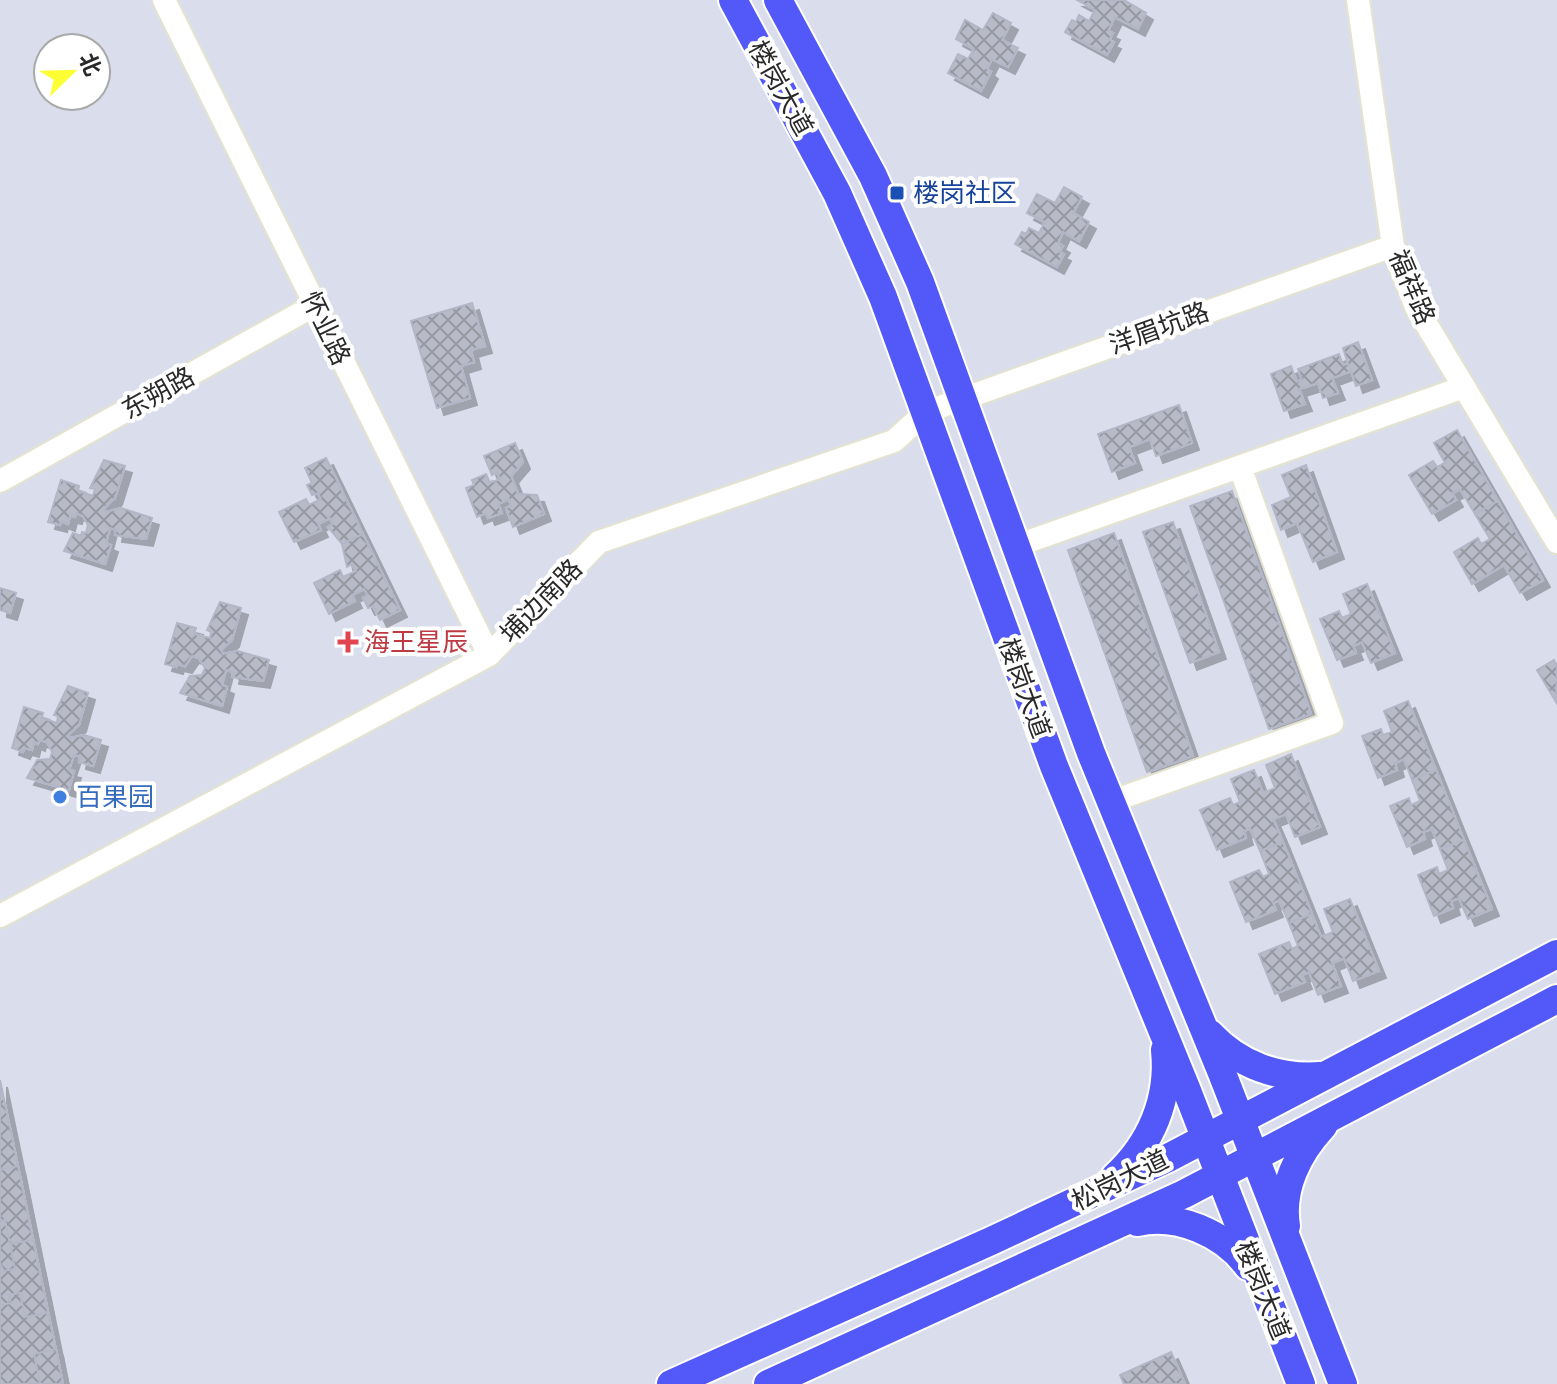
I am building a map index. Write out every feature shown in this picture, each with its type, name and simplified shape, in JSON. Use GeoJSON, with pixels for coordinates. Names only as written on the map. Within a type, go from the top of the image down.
{"type":"FeatureCollection","features":[{"type":"Feature","properties":{"kind":"main road","name":"楼岗大道"},"geometry":{"type":"LineString","coordinates":[[733,0],[811,143],[861,245],[926,412],[1054,766],[1301,1384]]}},
{"type":"Feature","properties":{"kind":"main road","name":"楼岗大道"},"geometry":{"type":"LineString","coordinates":[[785,2],[885,202],[920,282],[1110,802],[1202,1024],[1343,1384]]}},
{"type":"Feature","properties":{"kind":"main road","name":"松岗大道"},"geometry":{"type":"LineString","coordinates":[[671,1384],[1099,1191],[1205,1139],[1557,954]]}},
{"type":"Feature","properties":{"kind":"main road","name":"松岗大道"},"geometry":{"type":"LineString","coordinates":[[768,1384],[1219,1176],[1557,999]]}},
{"type":"Feature","properties":{"kind":"main road"},"geometry":{"type":"LineString","coordinates":[[1202,1024],[1226,1049],[1256,1067],[1290,1076],[1324,1076]]}},
{"type":"Feature","properties":{"kind":"main road"},"geometry":{"type":"LineString","coordinates":[[1099,1191],[1131,1161],[1154,1124],[1166,1072],[1164,1037]]}},
{"type":"Feature","properties":{"kind":"main road"},"geometry":{"type":"LineString","coordinates":[[1298,1269],[1285,1219],[1286,1193],[1305,1146],[1343,1111]]}},
{"type":"Feature","properties":{"kind":"main road"},"geometry":{"type":"LineString","coordinates":[[1116,1226],[1144,1220],[1173,1221],[1200,1228],[1225,1242],[1246,1262],[1262,1286]]}},
{"type":"Feature","properties":{"kind":"street","name":"怀业路"},"geometry":{"type":"LineString","coordinates":[[164,0],[489,655]]}},
{"type":"Feature","properties":{"kind":"street","name":"福祥路"},"geometry":{"type":"LineString","coordinates":[[1358,0],[1393,246],[1416,307],[1557,542]]}},
{"type":"Feature","properties":{"kind":"street","name":"洋眉坑路"},"geometry":{"type":"LineString","coordinates":[[926,412],[1393,246]]}},
{"type":"Feature","properties":{"kind":"street","name":"东朔路"},"geometry":{"type":"LineString","coordinates":[[0,481],[315,305]]}},
{"type":"Feature","properties":{"kind":"street"},"geometry":{"type":"LineString","coordinates":[[1016,546],[1464,387]]}},
{"type":"Feature","properties":{"kind":"street","name":"埔边南路"},"geometry":{"type":"LineString","coordinates":[[0,916],[489,655],[599,542],[894,441],[926,412]]}},
{"type":"Feature","properties":{"kind":"street"},"geometry":{"type":"LineString","coordinates":[[1110,802],[1332,723],[1240,467]]}},
{"type":"Feature","properties":{"kind":"building"},"geometry":{"type":"Polygon","coordinates":[[[1077,0],[1124,0],[1146,13],[1138,29],[1115,17],[1108,31],[1113,33],[1109,40],[1114,42],[1107,55],[1065,32],[1072,20],[1076,22],[1079,15],[1089,21],[1095,10],[1077,0]]]}},
{"type":"Feature","properties":{"kind":"building"},"geometry":{"type":"Polygon","coordinates":[[[993,13],[1011,23],[1002,40],[1018,48],[1008,67],[992,59],[987,69],[991,72],[981,91],[948,73],[958,54],[968,59],[974,49],[956,39],[965,20],[983,30],[993,13]]]}},
{"type":"Feature","properties":{"kind":"building"},"geometry":{"type":"Polygon","coordinates":[[[1064,187],[1082,197],[1073,213],[1089,222],[1079,241],[1063,232],[1058,243],[1063,246],[1059,252],[1064,254],[1057,267],[1015,244],[1022,232],[1026,234],[1029,228],[1039,233],[1045,222],[1027,213],[1037,194],[1055,203],[1064,187]]]}},
{"type":"Feature","properties":{"kind":"building"},"geometry":{"type":"Polygon","coordinates":[[[472,303],[485,346],[471,350],[474,362],[461,366],[470,398],[437,408],[411,321],[472,303]]]}},
{"type":"Feature","properties":{"kind":"building"},"geometry":{"type":"Polygon","coordinates":[[[1358,342],[1372,380],[1356,386],[1351,371],[1332,378],[1338,393],[1323,398],[1318,383],[1299,389],[1305,404],[1284,411],[1271,374],[1291,366],[1297,382],[1302,380],[1298,369],[1339,354],[1343,365],[1348,364],[1343,348],[1358,342]]]}},
{"type":"Feature","properties":{"kind":"building"},"geometry":{"type":"Polygon","coordinates":[[[1179,405],[1192,443],[1156,456],[1150,439],[1129,447],[1135,463],[1112,472],[1098,434],[1179,405]]]}},
{"type":"Feature","properties":{"kind":"building"},"geometry":{"type":"Polygon","coordinates":[[[1457,430],[1498,501],[1475,514],[1460,489],[1452,493],[1456,500],[1432,514],[1409,475],[1433,461],[1437,467],[1445,463],[1434,443],[1457,430]]]}},
{"type":"Feature","properties":{"kind":"building"},"geometry":{"type":"Polygon","coordinates":[[[515,443],[523,462],[511,476],[518,494],[537,495],[544,514],[513,527],[506,508],[511,506],[509,499],[498,504],[502,513],[488,518],[486,513],[477,517],[466,488],[474,485],[472,480],[486,474],[490,483],[500,479],[497,472],[492,475],[484,456],[515,443]]]}},
{"type":"Feature","properties":{"kind":"building"},"geometry":{"type":"Polygon","coordinates":[[[326,458],[363,534],[342,544],[328,527],[333,524],[330,518],[318,524],[321,530],[294,542],[279,512],[306,499],[309,505],[321,499],[318,493],[312,495],[307,485],[312,483],[305,468],[326,458]]]}},
{"type":"Feature","properties":{"kind":"building"},"geometry":{"type":"Polygon","coordinates":[[[104,460],[125,466],[115,498],[104,508],[106,512],[121,508],[152,518],[146,539],[115,535],[116,530],[110,528],[106,543],[111,545],[105,564],[64,551],[73,533],[81,536],[82,532],[86,533],[88,525],[83,516],[76,513],[75,517],[70,516],[68,524],[48,522],[61,480],[79,486],[78,491],[93,496],[95,489],[90,488],[104,460]]]}},
{"type":"Feature","properties":{"kind":"building"},"geometry":{"type":"Polygon","coordinates":[[[1306,465],[1337,552],[1313,562],[1297,523],[1281,530],[1272,505],[1291,497],[1282,475],[1306,465]]]}},
{"type":"Feature","properties":{"kind":"building"},"geometry":{"type":"Polygon","coordinates":[[[1232,491],[1311,714],[1269,729],[1190,506],[1232,491]]]}},
{"type":"Feature","properties":{"kind":"building"},"geometry":{"type":"Polygon","coordinates":[[[1498,501],[1543,580],[1520,593],[1504,565],[1472,584],[1454,552],[1478,538],[1481,544],[1490,539],[1475,514],[1498,501]]]}},
{"type":"Feature","properties":{"kind":"building"},"geometry":{"type":"Polygon","coordinates":[[[1173,522],[1219,652],[1190,663],[1143,532],[1173,522]]]}},
{"type":"Feature","properties":{"kind":"building"},"geometry":{"type":"Polygon","coordinates":[[[1114,533],[1193,756],[1147,772],[1068,550],[1114,533]]]}},
{"type":"Feature","properties":{"kind":"building"},"geometry":{"type":"Polygon","coordinates":[[[363,534],[400,610],[380,620],[373,606],[368,608],[363,598],[368,595],[364,589],[352,595],[355,601],[329,614],[314,583],[340,570],[343,577],[356,571],[352,564],[347,567],[342,544],[363,534]]]}},
{"type":"Feature","properties":{"kind":"building"},"geometry":{"type":"Polygon","coordinates":[[[1367,584],[1395,653],[1371,663],[1362,642],[1353,646],[1356,653],[1337,660],[1320,619],[1339,611],[1342,618],[1351,614],[1343,594],[1367,584]]]}},
{"type":"Feature","properties":{"kind":"building"},"geometry":{"type":"Polygon","coordinates":[[[0,588],[16,593],[10,613],[0,610],[0,588]]]}},
{"type":"Feature","properties":{"kind":"building"},"geometry":{"type":"Polygon","coordinates":[[[220,602],[241,608],[232,640],[221,650],[223,654],[238,651],[269,660],[263,681],[232,677],[233,672],[226,670],[222,685],[227,687],[222,706],[180,693],[190,676],[202,675],[205,668],[199,658],[192,656],[185,666],[165,664],[177,623],[196,628],[194,634],[210,638],[211,632],[207,630],[220,602]]]}},
{"type":"Feature","properties":{"kind":"building"},"geometry":{"type":"Polygon","coordinates":[[[1554,660],[1557,666],[1556,702],[1537,670],[1554,660]]]}},
{"type":"Feature","properties":{"kind":"building"},"geometry":{"type":"Polygon","coordinates":[[[68,686],[88,693],[79,725],[68,735],[70,738],[84,735],[101,740],[93,766],[79,762],[80,756],[74,755],[69,770],[74,771],[69,790],[27,778],[37,760],[50,759],[52,752],[47,742],[34,742],[32,750],[25,748],[23,752],[12,748],[24,707],[43,713],[42,718],[57,723],[58,716],[54,715],[68,686]]]}},
{"type":"Feature","properties":{"kind":"building"},"geometry":{"type":"Polygon","coordinates":[[[1408,701],[1436,770],[1412,780],[1404,759],[1395,763],[1397,770],[1378,778],[1362,736],[1381,729],[1383,735],[1392,732],[1384,711],[1408,701]]]}},
{"type":"Feature","properties":{"kind":"building"},"geometry":{"type":"Polygon","coordinates":[[[1291,754],[1320,827],[1295,837],[1286,814],[1273,819],[1283,842],[1260,851],[1250,828],[1244,831],[1246,838],[1217,850],[1200,810],[1230,798],[1233,805],[1240,802],[1231,779],[1254,770],[1263,793],[1275,788],[1266,765],[1291,754]]]}},
{"type":"Feature","properties":{"kind":"building"},"geometry":{"type":"Polygon","coordinates":[[[1436,770],[1464,840],[1440,849],[1432,829],[1423,832],[1425,839],[1407,847],[1390,806],[1409,798],[1411,805],[1420,801],[1412,780],[1436,770]]]}},
{"type":"Feature","properties":{"kind":"building"},"geometry":{"type":"Polygon","coordinates":[[[1464,840],[1492,909],[1468,919],[1459,898],[1451,901],[1453,908],[1434,916],[1418,875],[1437,867],[1439,874],[1448,870],[1440,849],[1464,840]]]}},
{"type":"Feature","properties":{"kind":"building"},"geometry":{"type":"Polygon","coordinates":[[[1283,842],[1312,914],[1289,923],[1279,900],[1273,903],[1276,910],[1246,922],[1230,882],[1259,870],[1263,877],[1269,874],[1260,851],[1283,842]]]}},
{"type":"Feature","properties":{"kind":"building"},"geometry":{"type":"Polygon","coordinates":[[[1350,899],[1379,971],[1353,981],[1344,958],[1332,963],[1341,986],[1318,995],[1309,972],[1302,975],[1305,982],[1275,994],[1259,954],[1289,942],[1292,949],[1298,946],[1289,923],[1312,914],[1321,937],[1333,932],[1324,909],[1350,899]]]}},
{"type":"Feature","properties":{"kind":"building"},"geometry":{"type":"Polygon","coordinates":[[[0,1080],[18,1166],[63,1384],[0,1384],[0,1080]]]}},
{"type":"Feature","properties":{"kind":"building"},"geometry":{"type":"Polygon","coordinates":[[[18,1166],[33,1240],[10,1244],[5,1220],[0,1221],[0,1170],[18,1166]]]}},
{"type":"Feature","properties":{"kind":"building"},"geometry":{"type":"Polygon","coordinates":[[[33,1240],[48,1313],[25,1317],[20,1293],[9,1295],[11,1303],[0,1305],[0,1264],[4,1271],[15,1269],[10,1244],[33,1240]]]}},
{"type":"Feature","properties":{"kind":"building"},"geometry":{"type":"Polygon","coordinates":[[[56,1349],[63,1384],[34,1384],[40,1383],[34,1354],[56,1349]]]}},
{"type":"Feature","properties":{"kind":"building"},"geometry":{"type":"Polygon","coordinates":[[[1171,1352],[1185,1384],[1124,1384],[1120,1375],[1171,1352]]]}},
{"type":"Feature","properties":{"kind":"place","name":"楼岗社区"},"geometry":{"type":"Point","coordinates":[897,193]}},
{"type":"Feature","properties":{"kind":"place","name":"海王星辰"},"geometry":{"type":"Point","coordinates":[348,642]}},
{"type":"Feature","properties":{"kind":"place","name":"百果园"},"geometry":{"type":"Point","coordinates":[60,797]}}]}
